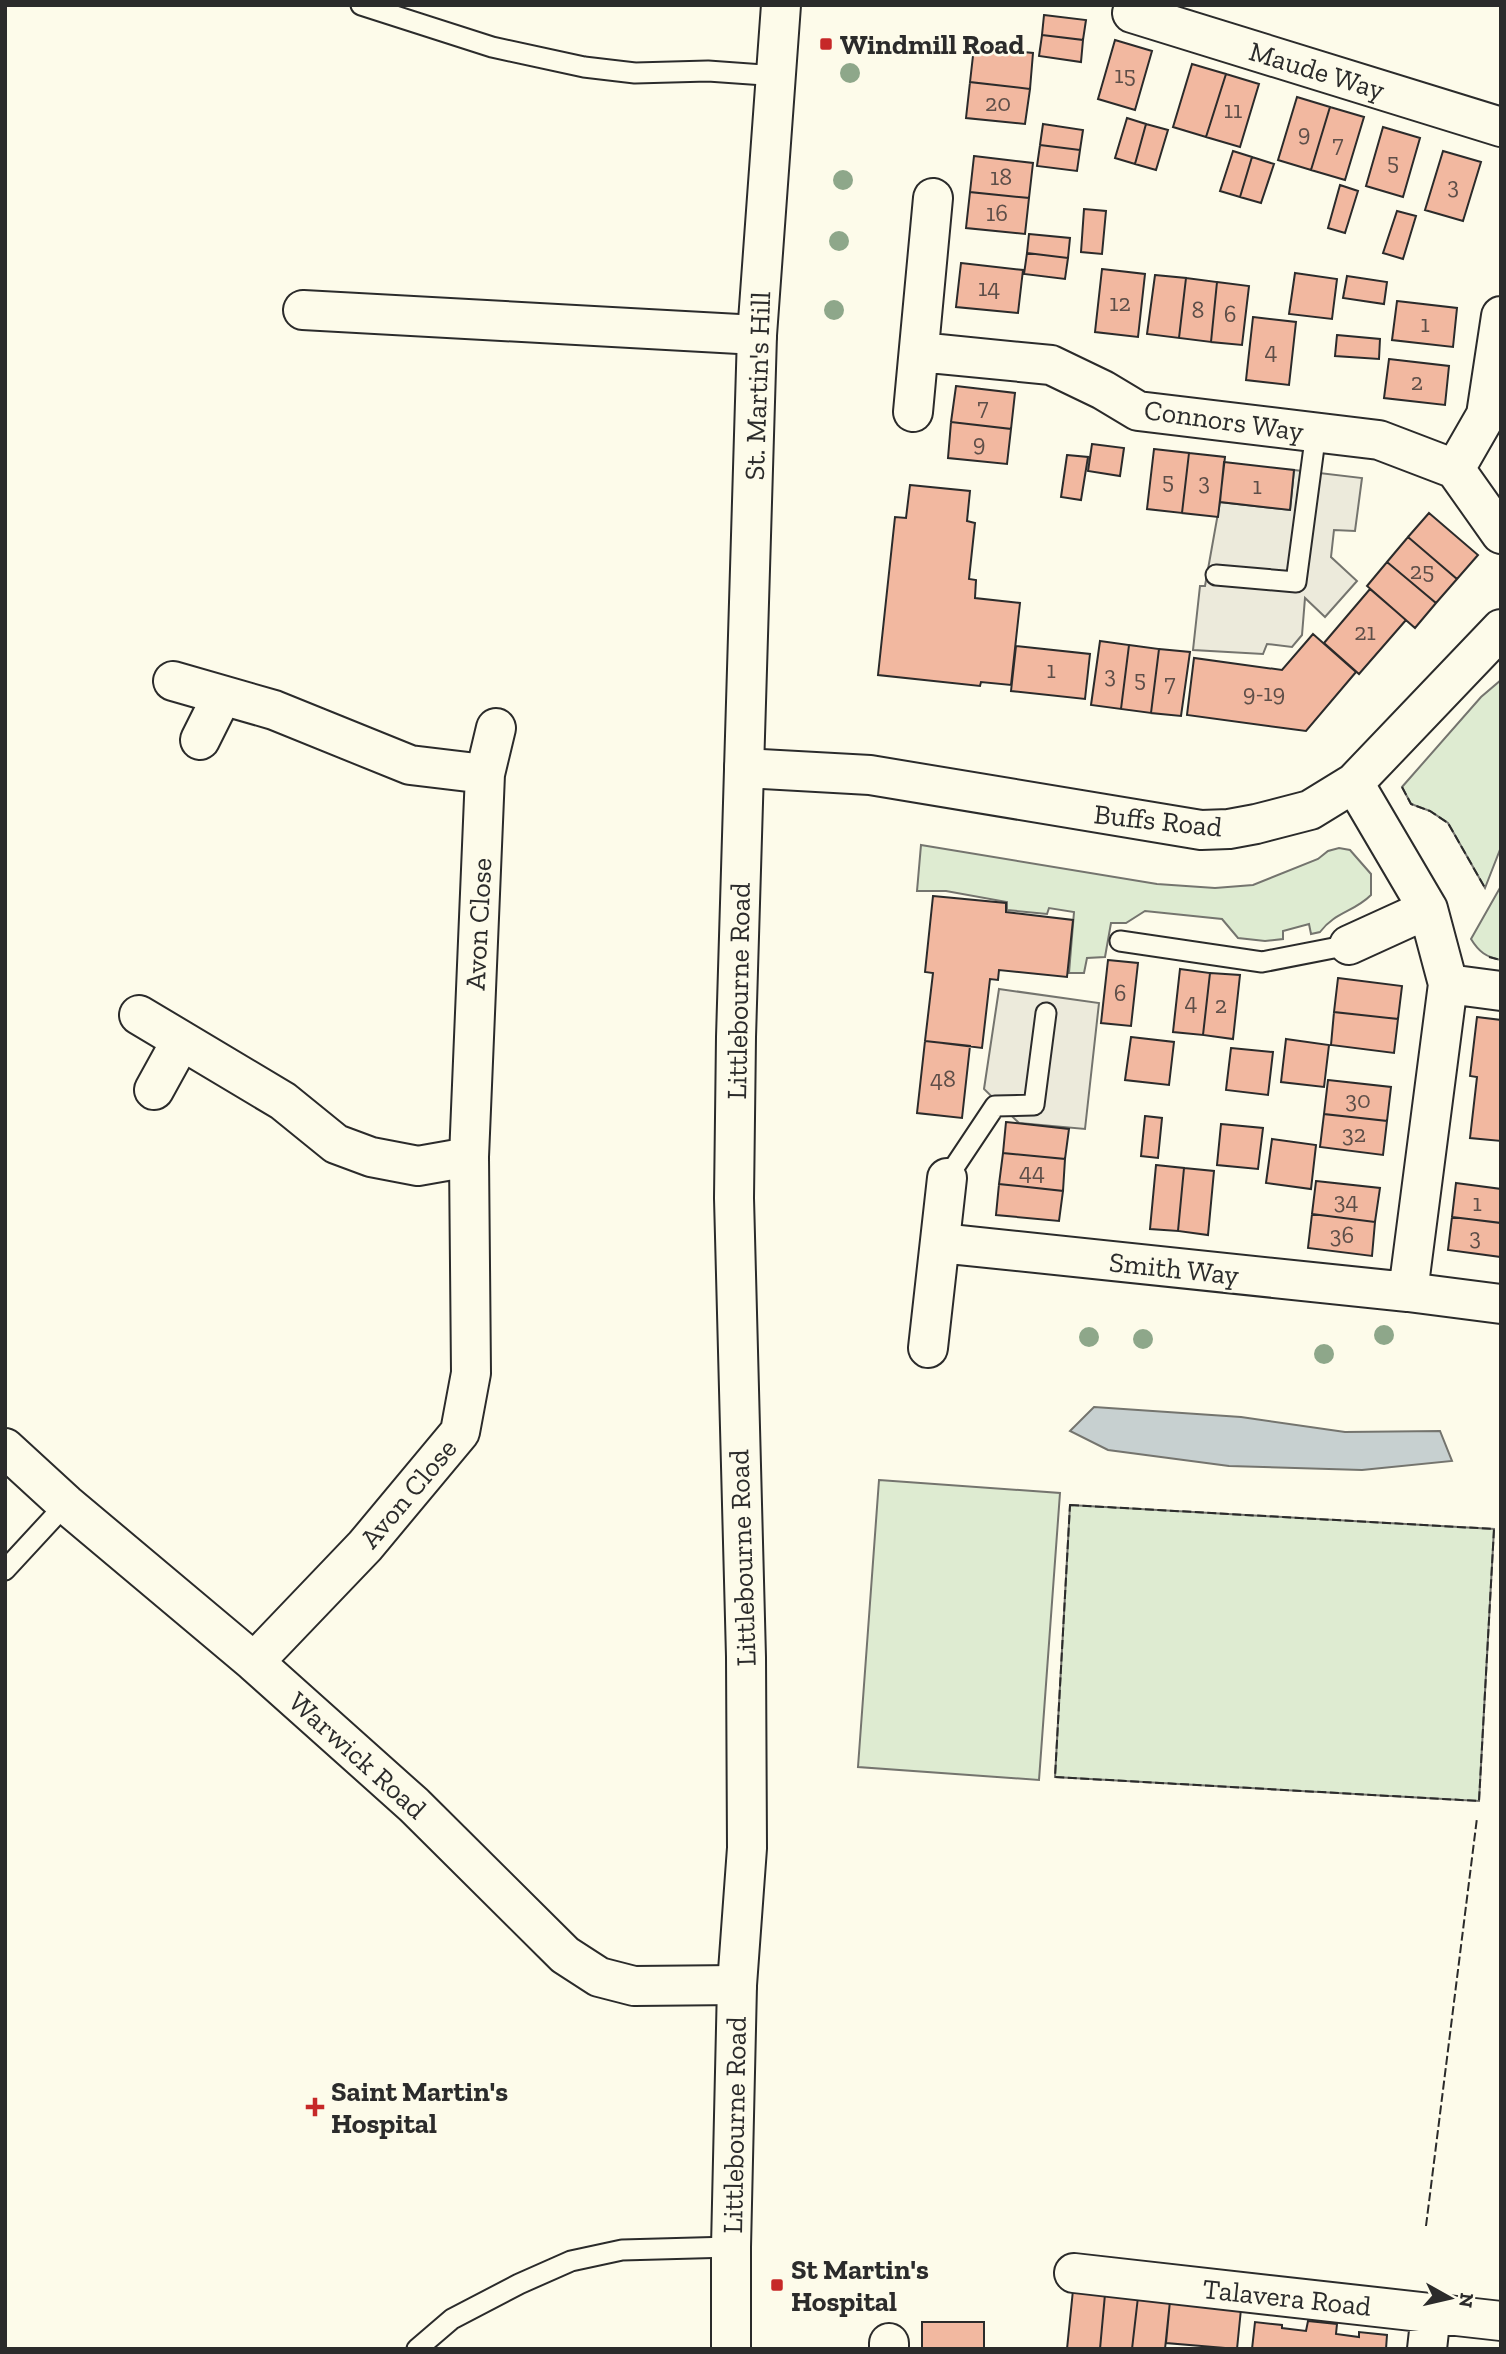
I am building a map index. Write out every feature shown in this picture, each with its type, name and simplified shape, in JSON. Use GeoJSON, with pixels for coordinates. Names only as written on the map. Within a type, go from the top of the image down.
{"type":"FeatureCollection","features":[{"type":"Feature","properties":{"kind":"street","name":"St. Martin's Hill"},"geometry":{"type":"LineString","coordinates":[[744,768],[757,335],[778,76],[781,5]]}},
{"type":"Feature","properties":{"kind":"street","name":"Maude Way"},"geometry":{"type":"LineString","coordinates":[[1132,13],[1501,127]]}},
{"type":"Feature","properties":{"kind":"street"},"geometry":{"type":"LineString","coordinates":[[913,412],[933,198]]}},
{"type":"Feature","properties":{"kind":"street"},"geometry":{"type":"LineString","coordinates":[[303,310],[757,335]]}},
{"type":"Feature","properties":{"kind":"street"},"geometry":{"type":"LineString","coordinates":[[1501,316],[1486,415],[1455,470],[1501,534]]}},
{"type":"Feature","properties":{"kind":"street","name":"Connors Way"},"geometry":{"type":"LineString","coordinates":[[919,352],[1051,365],[1103,390],[1138,411],[1379,440],[1455,470]]}},
{"type":"Feature","properties":{"kind":"street","name":"Buffs Road"},"geometry":{"type":"LineString","coordinates":[[744,768],[870,775],[1201,830],[1243,827],[1310,810],[1354,783],[1501,629]]}},
{"type":"Feature","properties":{"kind":"street"},"geometry":{"type":"LineString","coordinates":[[173,681],[274,710],[410,765],[485,774]]}},
{"type":"Feature","properties":{"kind":"street"},"geometry":{"type":"LineString","coordinates":[[200,740],[222,696]]}},
{"type":"Feature","properties":{"kind":"street","name":"Avon Close"},"geometry":{"type":"LineString","coordinates":[[254,1662],[365,1546],[460,1432],[471,1373],[469,1157],[485,774],[496,728]]}},
{"type":"Feature","properties":{"kind":"street","name":"Littlebourne Road"},"geometry":{"type":"LineString","coordinates":[[731,2349],[737,1985],[747,1848],[746,1657],[734,1198],[744,768]]}},
{"type":"Feature","properties":{"kind":"street"},"geometry":{"type":"LineString","coordinates":[[1354,783],[1428,909],[1448,984],[1408,1292]]}},
{"type":"Feature","properties":{"kind":"street"},"geometry":{"type":"LineString","coordinates":[[1349,944],[1428,909]]}},
{"type":"Feature","properties":{"kind":"street"},"geometry":{"type":"LineString","coordinates":[[1448,984],[1501,991]]}},
{"type":"Feature","properties":{"kind":"street"},"geometry":{"type":"LineString","coordinates":[[138,1015],[283,1101],[336,1144],[371,1157],[418,1166],[469,1157]]}},
{"type":"Feature","properties":{"kind":"street"},"geometry":{"type":"LineString","coordinates":[[154,1090],[181,1041]]}},
{"type":"Feature","properties":{"kind":"street"},"geometry":{"type":"LineString","coordinates":[[928,1348],[947,1178]]}},
{"type":"Feature","properties":{"kind":"street","name":"Smith Way"},"geometry":{"type":"LineString","coordinates":[[940,1243],[1501,1304]]}},
{"type":"Feature","properties":{"kind":"street","name":"Warwick Road"},"geometry":{"type":"LineString","coordinates":[[5,1448],[66,1504],[254,1662],[414,1805],[565,1955],[599,1977],[634,1986],[737,1985]]}},
{"type":"Feature","properties":{"kind":"street","name":"Talavera Road"},"geometry":{"type":"LineString","coordinates":[[1074,2273],[1429,2331],[1501,2321]]}},
{"type":"Feature","properties":{"kind":"lane"},"geometry":{"type":"LineString","coordinates":[[362,5],[492,47],[584,67],[635,73],[708,71],[778,76]]}},
{"type":"Feature","properties":{"kind":"lane"},"geometry":{"type":"LineString","coordinates":[[1216,575],[1296,582],[1316,432]]}},
{"type":"Feature","properties":{"kind":"lane"},"geometry":{"type":"LineString","coordinates":[[1120,942],[1262,962],[1349,944]]}},
{"type":"Feature","properties":{"kind":"lane"},"geometry":{"type":"LineString","coordinates":[[947,1178],[995,1106],[1034,1105],[1046,1013]]}},
{"type":"Feature","properties":{"kind":"lane"},"geometry":{"type":"LineString","coordinates":[[5,1570],[66,1504]]}},
{"type":"Feature","properties":{"kind":"lane"},"geometry":{"type":"LineString","coordinates":[[417,2349],[452,2319],[519,2284],[571,2261],[622,2250],[731,2247]]}},
{"type":"Feature","properties":{"kind":"green space"},"geometry":{"type":"Polygon","coordinates":[[[1501,680],[1501,847],[1485,888],[1448,823],[1430,811],[1411,804],[1402,787],[1481,697],[1501,680]]]}},
{"type":"Feature","properties":{"kind":"green space"},"geometry":{"type":"Polygon","coordinates":[[[921,845],[1157,884],[1215,888],[1253,885],[1339,848],[1350,850],[1371,874],[1371,895],[1332,920],[1320,932],[1311,934],[1309,924],[1283,931],[1283,939],[1265,941],[1238,938],[1222,919],[1145,911],[1126,923],[1111,923],[1105,957],[1087,958],[1084,973],[1069,973],[1074,912],[1049,908],[1047,914],[1007,910],[1007,902],[946,891],[917,891],[921,845]]]}},
{"type":"Feature","properties":{"kind":"green space"},"geometry":{"type":"Polygon","coordinates":[[[1501,886],[1501,960],[1483,953],[1471,939],[1501,886]]]}},
{"type":"Feature","properties":{"kind":"green space"},"geometry":{"type":"Polygon","coordinates":[[[879,1480],[1060,1493],[1039,1780],[858,1767],[879,1480]]]}},
{"type":"Feature","properties":{"kind":"green space"},"geometry":{"type":"Polygon","coordinates":[[[1070,1505],[1494,1529],[1479,1801],[1055,1777],[1070,1505]]]}},
{"type":"Feature","properties":{"kind":"shaded area"},"geometry":{"type":"Polygon","coordinates":[[[1294,470],[1362,478],[1355,531],[1334,530],[1331,557],[1357,581],[1325,617],[1305,598],[1302,635],[1292,647],[1267,644],[1263,654],[1193,650],[1200,586],[1205,586],[1220,502],[1290,510],[1294,470]]]}},
{"type":"Feature","properties":{"kind":"shaded area"},"geometry":{"type":"Polygon","coordinates":[[[999,989],[1099,1003],[1085,1129],[1019,1123],[984,1089],[999,989]]]}},
{"type":"Feature","properties":{"kind":"shaded area"},"geometry":{"type":"Polygon","coordinates":[[[1094,1407],[1241,1417],[1345,1432],[1440,1431],[1452,1461],[1362,1470],[1229,1466],[1108,1450],[1070,1431],[1094,1407]]]}},
{"type":"Feature","properties":{"kind":"building"},"geometry":{"type":"Polygon","coordinates":[[[1044,15],[1086,20],[1083,40],[1042,35],[1044,15]]]}},
{"type":"Feature","properties":{"kind":"building"},"geometry":{"type":"Polygon","coordinates":[[[1042,35],[1083,40],[1081,62],[1039,56],[1042,35]]]}},
{"type":"Feature","properties":{"kind":"building"},"geometry":{"type":"Polygon","coordinates":[[[1115,40],[1152,51],[1135,110],[1098,99],[1115,40]]]}},
{"type":"Feature","properties":{"kind":"building"},"geometry":{"type":"Polygon","coordinates":[[[974,47],[1033,53],[1030,89],[970,82],[974,47]]]}},
{"type":"Feature","properties":{"kind":"building"},"geometry":{"type":"Polygon","coordinates":[[[1192,64],[1226,74],[1206,137],[1173,127],[1192,64]]]}},
{"type":"Feature","properties":{"kind":"building"},"geometry":{"type":"Polygon","coordinates":[[[1226,74],[1259,84],[1240,147],[1206,137],[1226,74]]]}},
{"type":"Feature","properties":{"kind":"building"},"geometry":{"type":"Polygon","coordinates":[[[970,82],[1030,89],[1025,124],[966,118],[970,82]]]}},
{"type":"Feature","properties":{"kind":"building"},"geometry":{"type":"Polygon","coordinates":[[[1297,97],[1330,107],[1311,170],[1278,160],[1297,97]]]}},
{"type":"Feature","properties":{"kind":"building"},"geometry":{"type":"Polygon","coordinates":[[[1330,107],[1364,117],[1345,180],[1311,170],[1330,107]]]}},
{"type":"Feature","properties":{"kind":"building"},"geometry":{"type":"Polygon","coordinates":[[[1127,118],[1146,124],[1135,164],[1115,158],[1127,118]]]}},
{"type":"Feature","properties":{"kind":"building"},"geometry":{"type":"Polygon","coordinates":[[[1043,124],[1083,130],[1080,150],[1040,145],[1043,124]]]}},
{"type":"Feature","properties":{"kind":"building"},"geometry":{"type":"Polygon","coordinates":[[[1146,124],[1168,130],[1156,170],[1135,164],[1146,124]]]}},
{"type":"Feature","properties":{"kind":"building"},"geometry":{"type":"Polygon","coordinates":[[[1383,127],[1420,138],[1403,197],[1366,186],[1383,127]]]}},
{"type":"Feature","properties":{"kind":"building"},"geometry":{"type":"Polygon","coordinates":[[[1040,145],[1080,150],[1077,171],[1037,166],[1040,145]]]}},
{"type":"Feature","properties":{"kind":"building"},"geometry":{"type":"Polygon","coordinates":[[[1233,151],[1252,157],[1240,197],[1220,191],[1233,151]]]}},
{"type":"Feature","properties":{"kind":"building"},"geometry":{"type":"Polygon","coordinates":[[[1443,151],[1481,162],[1463,221],[1425,210],[1443,151]]]}},
{"type":"Feature","properties":{"kind":"building"},"geometry":{"type":"Polygon","coordinates":[[[974,156],[1033,163],[1029,198],[970,192],[974,156]]]}},
{"type":"Feature","properties":{"kind":"building"},"geometry":{"type":"Polygon","coordinates":[[[1252,157],[1274,164],[1261,203],[1240,197],[1252,157]]]}},
{"type":"Feature","properties":{"kind":"building"},"geometry":{"type":"Polygon","coordinates":[[[1340,185],[1358,191],[1345,233],[1328,228],[1340,185]]]}},
{"type":"Feature","properties":{"kind":"building"},"geometry":{"type":"Polygon","coordinates":[[[970,192],[1029,198],[1025,234],[966,228],[970,192]]]}},
{"type":"Feature","properties":{"kind":"building"},"geometry":{"type":"Polygon","coordinates":[[[1084,209],[1106,211],[1102,254],[1081,252],[1084,209]]]}},
{"type":"Feature","properties":{"kind":"building"},"geometry":{"type":"Polygon","coordinates":[[[1397,211],[1416,216],[1403,259],[1383,253],[1397,211]]]}},
{"type":"Feature","properties":{"kind":"building"},"geometry":{"type":"Polygon","coordinates":[[[1029,234],[1070,238],[1068,258],[1027,253],[1029,234]]]}},
{"type":"Feature","properties":{"kind":"building"},"geometry":{"type":"Polygon","coordinates":[[[1027,253],[1068,258],[1065,279],[1024,274],[1027,253]]]}},
{"type":"Feature","properties":{"kind":"building"},"geometry":{"type":"Polygon","coordinates":[[[961,263],[1023,270],[1018,313],[956,307],[961,263]]]}},
{"type":"Feature","properties":{"kind":"building"},"geometry":{"type":"Polygon","coordinates":[[[1102,269],[1145,274],[1138,337],[1095,332],[1102,269]]]}},
{"type":"Feature","properties":{"kind":"building"},"geometry":{"type":"Polygon","coordinates":[[[1295,273],[1337,279],[1332,319],[1289,314],[1295,273]]]}},
{"type":"Feature","properties":{"kind":"building"},"geometry":{"type":"Polygon","coordinates":[[[1155,275],[1186,278],[1179,338],[1147,334],[1155,275]]]}},
{"type":"Feature","properties":{"kind":"building"},"geometry":{"type":"Polygon","coordinates":[[[1347,276],[1387,282],[1384,304],[1343,298],[1347,276]]]}},
{"type":"Feature","properties":{"kind":"building"},"geometry":{"type":"Polygon","coordinates":[[[1186,278],[1217,282],[1211,342],[1179,338],[1186,278]]]}},
{"type":"Feature","properties":{"kind":"building"},"geometry":{"type":"Polygon","coordinates":[[[1217,282],[1249,286],[1242,345],[1211,342],[1217,282]]]}},
{"type":"Feature","properties":{"kind":"building"},"geometry":{"type":"Polygon","coordinates":[[[1397,301],[1457,308],[1453,347],[1392,340],[1397,301]]]}},
{"type":"Feature","properties":{"kind":"building"},"geometry":{"type":"Polygon","coordinates":[[[1253,317],[1296,322],[1289,385],[1246,380],[1253,317]]]}},
{"type":"Feature","properties":{"kind":"building"},"geometry":{"type":"Polygon","coordinates":[[[1337,335],[1380,339],[1379,359],[1335,356],[1337,335]]]}},
{"type":"Feature","properties":{"kind":"building"},"geometry":{"type":"Polygon","coordinates":[[[1389,359],[1449,366],[1445,405],[1384,398],[1389,359]]]}},
{"type":"Feature","properties":{"kind":"building"},"geometry":{"type":"Polygon","coordinates":[[[956,386],[1015,393],[1011,429],[951,422],[956,386]]]}},
{"type":"Feature","properties":{"kind":"building"},"geometry":{"type":"Polygon","coordinates":[[[951,422],[1011,429],[1007,464],[948,458],[951,422]]]}},
{"type":"Feature","properties":{"kind":"building"},"geometry":{"type":"Polygon","coordinates":[[[1092,444],[1124,448],[1120,476],[1088,471],[1092,444]]]}},
{"type":"Feature","properties":{"kind":"building"},"geometry":{"type":"Polygon","coordinates":[[[1154,449],[1189,453],[1182,513],[1147,509],[1154,449]]]}},
{"type":"Feature","properties":{"kind":"building"},"geometry":{"type":"Polygon","coordinates":[[[1189,453],[1225,457],[1218,517],[1182,513],[1189,453]]]}},
{"type":"Feature","properties":{"kind":"building"},"geometry":{"type":"Polygon","coordinates":[[[1067,455],[1088,457],[1081,500],[1061,497],[1067,455]]]}},
{"type":"Feature","properties":{"kind":"building"},"geometry":{"type":"Polygon","coordinates":[[[1224,462],[1294,470],[1290,510],[1220,502],[1224,462]]]}},
{"type":"Feature","properties":{"kind":"building"},"geometry":{"type":"Polygon","coordinates":[[[910,485],[970,491],[967,521],[975,523],[969,579],[976,580],[975,598],[1020,603],[1011,685],[981,682],[980,686],[878,675],[895,517],[906,518],[910,485]]]}},
{"type":"Feature","properties":{"kind":"building"},"geometry":{"type":"Polygon","coordinates":[[[1429,513],[1478,555],[1457,579],[1408,537],[1429,513]]]}},
{"type":"Feature","properties":{"kind":"building"},"geometry":{"type":"Polygon","coordinates":[[[1408,537],[1457,579],[1436,603],[1387,562],[1408,537]]]}},
{"type":"Feature","properties":{"kind":"building"},"geometry":{"type":"Polygon","coordinates":[[[1387,562],[1436,603],[1415,628],[1367,586],[1387,562]]]}},
{"type":"Feature","properties":{"kind":"building"},"geometry":{"type":"Polygon","coordinates":[[[1370,589],[1406,620],[1359,674],[1324,643],[1370,589]]]}},
{"type":"Feature","properties":{"kind":"building"},"geometry":{"type":"Polygon","coordinates":[[[1313,634],[1356,672],[1306,731],[1187,715],[1194,658],[1282,670],[1313,634]]]}},
{"type":"Feature","properties":{"kind":"building"},"geometry":{"type":"Polygon","coordinates":[[[1100,641],[1129,645],[1121,709],[1091,705],[1100,641]]]}},
{"type":"Feature","properties":{"kind":"building"},"geometry":{"type":"Polygon","coordinates":[[[1129,645],[1159,649],[1151,713],[1121,709],[1129,645]]]}},
{"type":"Feature","properties":{"kind":"building"},"geometry":{"type":"Polygon","coordinates":[[[1016,646],[1090,654],[1085,699],[1011,691],[1016,646]]]}},
{"type":"Feature","properties":{"kind":"building"},"geometry":{"type":"Polygon","coordinates":[[[1159,649],[1190,652],[1181,716],[1151,713],[1159,649]]]}},
{"type":"Feature","properties":{"kind":"building"},"geometry":{"type":"Polygon","coordinates":[[[933,896],[1006,903],[1006,912],[1073,920],[1067,977],[999,970],[998,980],[990,979],[982,1048],[925,1041],[933,973],[925,972],[933,896]]]}},
{"type":"Feature","properties":{"kind":"building"},"geometry":{"type":"Polygon","coordinates":[[[1108,960],[1138,963],[1131,1026],[1101,1023],[1108,960]]]}},
{"type":"Feature","properties":{"kind":"building"},"geometry":{"type":"Polygon","coordinates":[[[1180,969],[1210,973],[1203,1035],[1173,1032],[1180,969]]]}},
{"type":"Feature","properties":{"kind":"building"},"geometry":{"type":"Polygon","coordinates":[[[1210,973],[1240,975],[1233,1039],[1203,1035],[1210,973]]]}},
{"type":"Feature","properties":{"kind":"building"},"geometry":{"type":"Polygon","coordinates":[[[1338,978],[1402,986],[1398,1019],[1334,1012],[1338,978]]]}},
{"type":"Feature","properties":{"kind":"building"},"geometry":{"type":"Polygon","coordinates":[[[1334,1012],[1398,1019],[1394,1053],[1331,1045],[1334,1012]]]}},
{"type":"Feature","properties":{"kind":"building"},"geometry":{"type":"Polygon","coordinates":[[[1477,1017],[1501,1020],[1501,1141],[1470,1138],[1477,1077],[1470,1076],[1477,1017]]]}},
{"type":"Feature","properties":{"kind":"building"},"geometry":{"type":"Polygon","coordinates":[[[1131,1037],[1174,1042],[1169,1085],[1125,1080],[1131,1037]]]}},
{"type":"Feature","properties":{"kind":"building"},"geometry":{"type":"Polygon","coordinates":[[[1286,1039],[1329,1045],[1324,1087],[1281,1082],[1286,1039]]]}},
{"type":"Feature","properties":{"kind":"building"},"geometry":{"type":"Polygon","coordinates":[[[925,1041],[970,1046],[962,1118],[917,1113],[925,1041]]]}},
{"type":"Feature","properties":{"kind":"building"},"geometry":{"type":"Polygon","coordinates":[[[1231,1048],[1273,1052],[1268,1095],[1226,1090],[1231,1048]]]}},
{"type":"Feature","properties":{"kind":"building"},"geometry":{"type":"Polygon","coordinates":[[[1328,1080],[1391,1087],[1387,1121],[1324,1114],[1328,1080]]]}},
{"type":"Feature","properties":{"kind":"building"},"geometry":{"type":"Polygon","coordinates":[[[1324,1114],[1387,1121],[1383,1155],[1320,1147],[1324,1114]]]}},
{"type":"Feature","properties":{"kind":"building"},"geometry":{"type":"Polygon","coordinates":[[[1145,1116],[1162,1118],[1158,1158],[1141,1156],[1145,1116]]]}},
{"type":"Feature","properties":{"kind":"building"},"geometry":{"type":"Polygon","coordinates":[[[1006,1122],[1069,1129],[1065,1159],[1003,1153],[1006,1122]]]}},
{"type":"Feature","properties":{"kind":"building"},"geometry":{"type":"Polygon","coordinates":[[[1221,1124],[1263,1128],[1258,1169],[1217,1165],[1221,1124]]]}},
{"type":"Feature","properties":{"kind":"building"},"geometry":{"type":"Polygon","coordinates":[[[1272,1139],[1316,1145],[1311,1189],[1266,1183],[1272,1139]]]}},
{"type":"Feature","properties":{"kind":"building"},"geometry":{"type":"Polygon","coordinates":[[[1003,1153],[1065,1159],[1063,1191],[999,1184],[1003,1153]]]}},
{"type":"Feature","properties":{"kind":"building"},"geometry":{"type":"Polygon","coordinates":[[[1156,1165],[1184,1168],[1178,1231],[1150,1229],[1156,1165]]]}},
{"type":"Feature","properties":{"kind":"building"},"geometry":{"type":"Polygon","coordinates":[[[1184,1168],[1214,1171],[1208,1235],[1178,1231],[1184,1168]]]}},
{"type":"Feature","properties":{"kind":"building"},"geometry":{"type":"Polygon","coordinates":[[[1316,1181],[1380,1188],[1375,1222],[1312,1214],[1316,1181]]]}},
{"type":"Feature","properties":{"kind":"building"},"geometry":{"type":"Polygon","coordinates":[[[1456,1183],[1501,1189],[1501,1223],[1452,1217],[1456,1183]]]}},
{"type":"Feature","properties":{"kind":"building"},"geometry":{"type":"Polygon","coordinates":[[[999,1184],[1063,1191],[1059,1221],[996,1215],[999,1184]]]}},
{"type":"Feature","properties":{"kind":"building"},"geometry":{"type":"Polygon","coordinates":[[[1312,1214],[1375,1222],[1372,1256],[1308,1248],[1312,1214]]]}},
{"type":"Feature","properties":{"kind":"building"},"geometry":{"type":"Polygon","coordinates":[[[1452,1217],[1501,1223],[1501,1257],[1448,1250],[1452,1217]]]}},
{"type":"Feature","properties":{"kind":"building"},"geometry":{"type":"Polygon","coordinates":[[[1073,2290],[1105,2294],[1100,2349],[1067,2349],[1073,2290]]]}},
{"type":"Feature","properties":{"kind":"building"},"geometry":{"type":"Polygon","coordinates":[[[1105,2294],[1138,2297],[1132,2349],[1100,2349],[1105,2294]]]}},
{"type":"Feature","properties":{"kind":"building"},"geometry":{"type":"Polygon","coordinates":[[[1138,2297],[1170,2301],[1165,2349],[1132,2349],[1138,2297]]]}},
{"type":"Feature","properties":{"kind":"building"},"geometry":{"type":"Polygon","coordinates":[[[1170,2301],[1241,2309],[1237,2349],[1166,2343],[1170,2301]]]}},
{"type":"Feature","properties":{"kind":"building"},"geometry":{"type":"Polygon","coordinates":[[[1308,2321],[1337,2324],[1336,2334],[1359,2337],[1359,2332],[1387,2335],[1386,2349],[1252,2349],[1255,2322],[1306,2331],[1308,2321]]]}},
{"type":"Feature","properties":{"kind":"building"},"geometry":{"type":"Polygon","coordinates":[[[922,2322],[984,2322],[984,2349],[922,2349],[922,2322]]]}},
{"type":"Feature","properties":{"kind":"fence"},"geometry":{"type":"LineString","coordinates":[[1402,787],[1411,804],[1430,811],[1448,823],[1485,888]]}},
{"type":"Feature","properties":{"kind":"fence"},"geometry":{"type":"LineString","coordinates":[[1489,957],[1501,960]]}},
{"type":"Feature","properties":{"kind":"fence"},"geometry":{"type":"LineString","coordinates":[[1070,1505],[1494,1529],[1479,1801],[1055,1777],[1070,1505]]}},
{"type":"Feature","properties":{"kind":"fence"},"geometry":{"type":"LineString","coordinates":[[1426,2226],[1477,1818]]}},
{"type":"Feature","properties":{"kind":"place","name":"Windmill Road"},"geometry":{"type":"Point","coordinates":[826,44]}},
{"type":"Feature","properties":{"kind":"place","name":"Saint Martin's Hospital"},"geometry":{"type":"Point","coordinates":[315,2107]}},
{"type":"Feature","properties":{"kind":"place","name":"St Martin's Hospital"},"geometry":{"type":"Point","coordinates":[777,2285]}}]}
